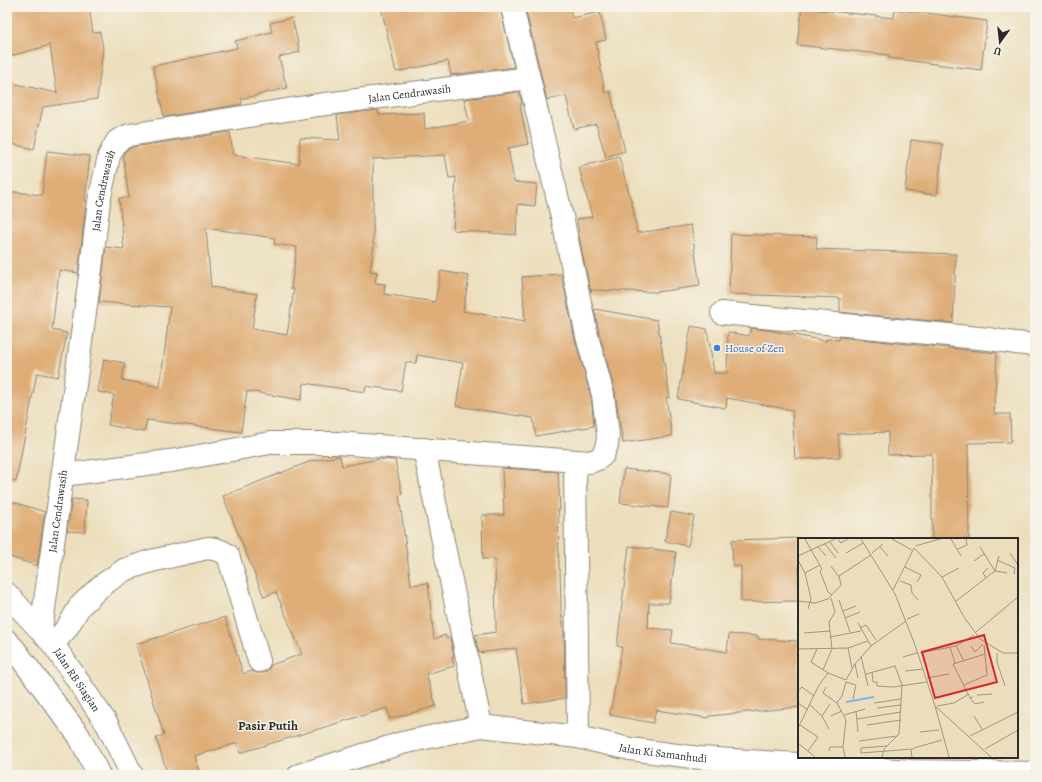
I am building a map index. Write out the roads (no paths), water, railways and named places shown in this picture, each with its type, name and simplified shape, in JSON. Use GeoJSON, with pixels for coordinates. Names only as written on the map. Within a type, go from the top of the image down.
{"type":"FeatureCollection","features":[{"type":"Feature","properties":{"kind":"main road"},"geometry":{"type":"LineString","coordinates":[[63,475],[177,460],[270,443],[337,443],[590,462],[603,455],[607,445],[608,435],[603,395],[587,336],[563,221],[512,7]]}},
{"type":"Feature","properties":{"kind":"main road","name":"Jalan Cendrawasih"},"geometry":{"type":"LineString","coordinates":[[47,637],[63,475],[99,201],[109,156],[117,141],[129,135],[318,105],[528,78]]}},
{"type":"Feature","properties":{"kind":"main road"},"geometry":{"type":"LineString","coordinates":[[722,314],[981,338],[1035,345]]}},
{"type":"Feature","properties":{"kind":"main road"},"geometry":{"type":"LineString","coordinates":[[424,449],[481,726]]}},
{"type":"Feature","properties":{"kind":"main road"},"geometry":{"type":"LineString","coordinates":[[575,461],[578,737]]}},
{"type":"Feature","properties":{"kind":"main road"},"geometry":{"type":"LineString","coordinates":[[47,637],[67,628],[80,606],[101,586],[124,570],[151,561],[208,548],[215,548],[228,555],[259,661]]}},
{"type":"Feature","properties":{"kind":"main road","name":"Jalan RB Siagian"},"geometry":{"type":"LineString","coordinates":[[7,594],[47,637],[107,724],[132,775]]}},
{"type":"Feature","properties":{"kind":"main road"},"geometry":{"type":"LineString","coordinates":[[7,641],[79,736],[99,775]]}},
{"type":"Feature","properties":{"kind":"main road","name":"Jalan Ki Samanhudi"},"geometry":{"type":"LineString","coordinates":[[298,775],[402,743],[481,726],[578,737],[630,749],[700,758],[913,770],[1035,773]]}},
{"type":"Feature","properties":{"kind":"place","name":"House of Zen"},"geometry":{"type":"Point","coordinates":[717,348]}},
{"type":"Feature","properties":{"kind":"district","name":"Pasir Putih"},"geometry":{"type":"Point","coordinates":[268,725]}}]}
